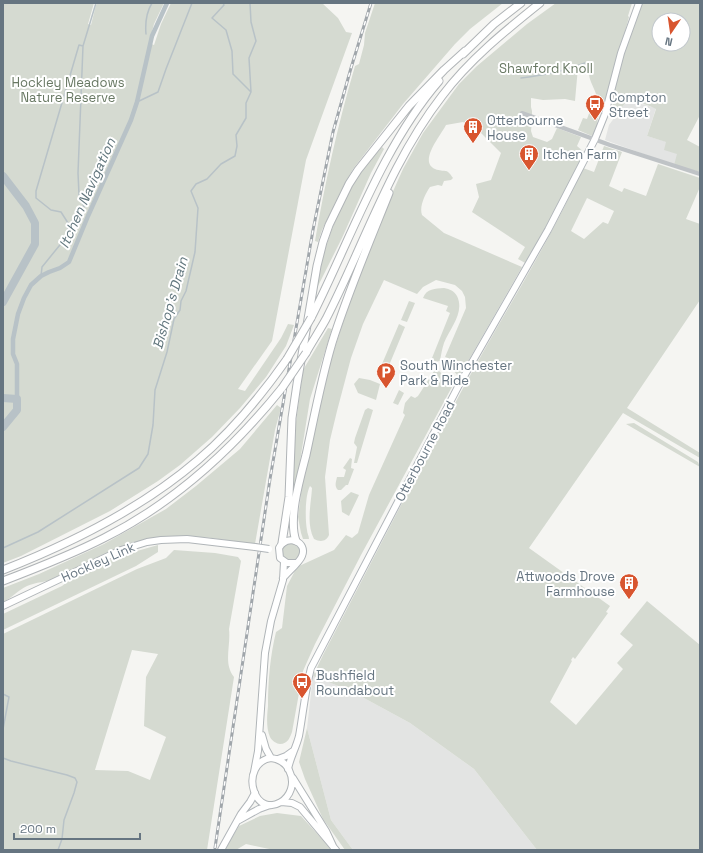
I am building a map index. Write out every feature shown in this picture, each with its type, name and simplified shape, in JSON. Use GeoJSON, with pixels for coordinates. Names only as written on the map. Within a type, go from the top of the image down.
{"type":"FeatureCollection","features":[{"type":"Feature","properties":{"kind":"highway"},"geometry":{"type":"LineString","coordinates":[[282,544],[289,497],[292,418],[297,384],[317,266],[329,225],[346,189],[358,170],[410,106],[444,70],[494,24],[521,3]]}},
{"type":"Feature","properties":{"kind":"highway"},"geometry":{"type":"LineString","coordinates":[[3,581],[57,560],[104,538],[159,506],[186,485],[236,441],[282,388],[306,353],[325,320],[374,214],[426,118],[463,70],[483,50],[540,3]]}},
{"type":"Feature","properties":{"kind":"highway"},"geometry":{"type":"LineString","coordinates":[[3,570],[58,547],[136,506],[198,460],[221,439],[259,397],[287,360],[311,318],[394,146],[414,114],[435,86],[465,51]]}},
{"type":"Feature","properties":{"kind":"highway"},"geometry":{"type":"LineString","coordinates":[[296,541],[293,530],[300,479],[328,357],[355,279],[403,158]]}},
{"type":"Feature","properties":{"kind":"main road","name":"Otterbourne Road"},"geometry":{"type":"LineString","coordinates":[[290,772],[293,751],[299,734],[306,686],[311,668],[459,385],[546,234],[595,139],[604,114],[621,53],[639,3]]}},
{"type":"Feature","properties":{"kind":"main road","name":"Hockley Link"},"geometry":{"type":"LineString","coordinates":[[3,606],[121,550],[147,542],[187,539],[269,549],[279,555]]}},
{"type":"Feature","properties":{"kind":"main road"},"geometry":{"type":"LineString","coordinates":[[282,580],[288,571],[296,563],[301,558],[303,551],[301,545],[296,541],[290,540],[282,544],[279,555],[284,562],[290,564],[296,563]]}},
{"type":"Feature","properties":{"kind":"main road","name":"Hockley Link"},"geometry":{"type":"LineString","coordinates":[[269,549],[282,544]]}},
{"type":"Feature","properties":{"kind":"main road"},"geometry":{"type":"LineString","coordinates":[[270,805],[262,802],[255,793],[252,785],[260,726],[265,653],[271,621],[282,580],[284,562]]}},
{"type":"Feature","properties":{"kind":"main road"},"geometry":{"type":"LineString","coordinates":[[260,726],[263,742],[274,758],[286,764],[335,848]]}},
{"type":"Feature","properties":{"kind":"main road"},"geometry":{"type":"LineString","coordinates":[[254,772],[261,761],[286,756],[293,751]]}},
{"type":"Feature","properties":{"kind":"main road"},"geometry":{"type":"LineString","coordinates":[[238,820],[259,809],[286,799],[292,785],[290,772]]}},
{"type":"Feature","properties":{"kind":"main road"},"geometry":{"type":"LineString","coordinates":[[221,850],[255,793]]}},
{"type":"Feature","properties":{"kind":"main road"},"geometry":{"type":"LineString","coordinates":[[281,802],[292,803],[300,808],[335,848]]}},
{"type":"Feature","properties":{"kind":"street"},"geometry":{"type":"LineString","coordinates":[[522,113],[674,167],[700,174]]}},
{"type":"Feature","properties":{"kind":"shaded area"},"geometry":{"type":"Polygon","coordinates":[[[626,102],[634,102],[656,108],[647,136],[667,142],[678,154],[674,165],[605,140],[609,125],[626,102]]]}},
{"type":"Feature","properties":{"kind":"shaded area"},"geometry":{"type":"Polygon","coordinates":[[[313,676],[351,691],[410,723],[474,769],[537,850],[353,850],[331,820],[307,728],[313,676]]]}},
{"type":"Feature","properties":{"kind":"green space","name":"Hockley Meadows Nature Reserve"},"geometry":{"type":"Polygon","coordinates":[[[3,3],[94,3],[88,24],[91,25],[96,5],[98,3],[164,3],[154,24],[149,43],[154,45],[161,24],[171,3],[322,3],[338,18],[346,32],[352,33],[306,160],[272,341],[238,389],[245,391],[281,338],[288,324],[294,325],[286,346],[266,377],[240,408],[212,437],[180,465],[158,481],[110,511],[21,556],[3,563],[3,3]]]}},
{"type":"Feature","properties":{"kind":"green space"},"geometry":{"type":"Polygon","coordinates":[[[375,3],[503,3],[470,29],[455,44],[403,104],[353,169],[322,230],[318,242],[315,241],[338,131],[355,66],[359,64],[364,45],[365,33],[375,3]]]}},
{"type":"Feature","properties":{"kind":"green space","name":"Shawford Knoll"},"geometry":{"type":"Polygon","coordinates":[[[556,3],[632,3],[621,47],[641,3],[700,3],[700,118],[699,117],[687,140],[700,147],[700,172],[674,165],[677,154],[664,150],[666,142],[647,136],[656,109],[649,106],[626,102],[614,118],[615,113],[612,98],[607,96],[599,114],[596,130],[592,136],[578,130],[583,118],[587,119],[596,94],[590,79],[589,70],[578,67],[575,101],[565,99],[543,100],[531,98],[531,131],[533,137],[547,142],[552,139],[557,128],[581,137],[577,146],[585,153],[527,264],[518,259],[525,247],[472,212],[479,197],[476,184],[491,180],[501,153],[481,133],[463,122],[446,125],[432,148],[429,161],[430,166],[438,170],[447,171],[453,178],[451,180],[444,181],[442,186],[438,185],[430,187],[422,204],[422,215],[444,233],[522,267],[459,377],[451,368],[448,358],[445,357],[466,308],[465,297],[462,291],[455,285],[436,280],[423,287],[417,294],[384,280],[363,324],[351,358],[330,440],[325,477],[329,535],[325,540],[318,541],[314,539],[310,527],[312,488],[310,486],[306,501],[306,526],[309,539],[303,539],[298,517],[302,486],[327,372],[351,298],[390,198],[403,169],[423,133],[459,84],[477,66],[527,24],[556,3]]]}},
{"type":"Feature","properties":{"kind":"green space"},"geometry":{"type":"Polygon","coordinates":[[[604,146],[622,152],[609,186],[622,192],[624,188],[646,196],[658,164],[700,178],[700,187],[686,219],[700,224],[700,300],[627,408],[700,453],[700,458],[623,413],[529,548],[610,606],[606,612],[608,613],[575,659],[573,657],[571,660],[572,661],[550,702],[576,725],[623,669],[617,663],[633,645],[620,634],[647,601],[700,645],[700,850],[537,850],[474,769],[410,723],[351,691],[313,676],[443,425],[555,225],[583,168],[594,172],[604,146]],[[587,198],[571,231],[584,239],[603,222],[608,224],[614,211],[587,198]]]}},
{"type":"Feature","properties":{"kind":"green space"},"geometry":{"type":"Polygon","coordinates":[[[382,147],[384,149],[371,173],[342,238],[315,292],[318,275],[333,226],[340,209],[356,179],[382,147]]]}},
{"type":"Feature","properties":{"kind":"green space"},"geometry":{"type":"Polygon","coordinates":[[[444,288],[452,290],[456,294],[459,302],[458,314],[444,343],[440,361],[430,363],[450,313],[446,311],[448,306],[423,298],[429,291],[444,288]]]}},
{"type":"Feature","properties":{"kind":"green space"},"geometry":{"type":"Polygon","coordinates":[[[409,301],[415,303],[407,322],[401,320],[409,301]]]}},
{"type":"Feature","properties":{"kind":"green space"},"geometry":{"type":"Polygon","coordinates":[[[399,324],[405,327],[385,375],[379,371],[399,324]]]}},
{"type":"Feature","properties":{"kind":"green space"},"geometry":{"type":"Polygon","coordinates":[[[328,328],[332,329],[310,399],[296,486],[292,486],[296,422],[303,370],[328,328]]]}},
{"type":"Feature","properties":{"kind":"green space"},"geometry":{"type":"Polygon","coordinates":[[[436,368],[450,380],[453,385],[361,555],[315,644],[303,671],[292,732],[287,742],[283,744],[277,743],[270,737],[267,726],[269,678],[276,632],[282,628],[287,586],[297,567],[334,550],[346,535],[352,538],[358,533],[369,495],[405,415],[403,413],[405,403],[411,396],[415,398],[418,396],[436,368]]]}},
{"type":"Feature","properties":{"kind":"green space"},"geometry":{"type":"Polygon","coordinates":[[[359,378],[380,384],[376,400],[358,393],[354,384],[359,378]]]}},
{"type":"Feature","properties":{"kind":"green space"},"geometry":{"type":"Polygon","coordinates":[[[399,390],[404,393],[398,405],[393,403],[399,390]]]}},
{"type":"Feature","properties":{"kind":"green space"},"geometry":{"type":"Polygon","coordinates":[[[277,405],[281,408],[275,430],[255,544],[206,537],[186,536],[160,537],[144,540],[113,550],[55,579],[27,586],[3,602],[3,588],[39,574],[104,544],[166,509],[240,449],[277,405]]]}},
{"type":"Feature","properties":{"kind":"green space"},"geometry":{"type":"Polygon","coordinates":[[[368,408],[373,410],[357,463],[354,463],[357,447],[354,443],[355,438],[365,410],[368,408]]]}},
{"type":"Feature","properties":{"kind":"green space"},"geometry":{"type":"Polygon","coordinates":[[[634,423],[698,462],[700,467],[626,424],[634,423]]]}},
{"type":"Feature","properties":{"kind":"green space"},"geometry":{"type":"Polygon","coordinates":[[[350,458],[352,459],[351,468],[354,469],[348,485],[341,490],[338,490],[336,485],[337,477],[344,477],[346,470],[343,468],[350,458]]]}},
{"type":"Feature","properties":{"kind":"green space"},"geometry":{"type":"Polygon","coordinates":[[[351,492],[359,495],[349,516],[342,512],[341,501],[351,492]]]}},
{"type":"Feature","properties":{"kind":"green space"},"geometry":{"type":"Polygon","coordinates":[[[291,543],[297,546],[300,552],[297,558],[291,561],[285,558],[282,552],[285,546],[291,543]]]}},
{"type":"Feature","properties":{"kind":"green space"},"geometry":{"type":"Polygon","coordinates":[[[158,545],[158,552],[136,566],[3,630],[3,614],[62,586],[71,579],[116,557],[158,545]]]}},
{"type":"Feature","properties":{"kind":"green space"},"geometry":{"type":"Polygon","coordinates":[[[174,550],[215,553],[238,557],[241,561],[229,629],[228,660],[234,677],[207,850],[3,850],[3,634],[137,569],[166,558],[174,550]],[[132,650],[95,770],[128,771],[150,780],[166,737],[144,726],[146,677],[158,654],[132,650]]]}},
{"type":"Feature","properties":{"kind":"green space"},"geometry":{"type":"Polygon","coordinates":[[[307,728],[331,820],[353,850],[345,850],[323,819],[305,779],[299,762],[307,728]]]}},
{"type":"Feature","properties":{"kind":"green space"},"geometry":{"type":"Polygon","coordinates":[[[277,813],[301,816],[332,850],[274,850],[246,844],[236,850],[224,850],[239,826],[260,816],[277,813]]]}},
{"type":"Feature","properties":{"kind":"waterway"},"geometry":{"type":"LineString","coordinates":[[84,207],[79,195],[78,173],[83,46],[96,3]]}},
{"type":"Feature","properties":{"kind":"waterway"},"geometry":{"type":"LineString","coordinates":[[146,34],[146,18],[152,3]]}},
{"type":"Feature","properties":{"kind":"waterway","name":"Itchen Navigation"},"geometry":{"type":"LineString","coordinates":[[17,399],[17,364],[13,354],[13,339],[18,314],[24,298],[31,285],[41,276],[60,268],[69,262],[131,120],[137,102],[152,36],[167,3]]}},
{"type":"Feature","properties":{"kind":"waterway"},"geometry":{"type":"LineString","coordinates":[[137,102],[158,92],[192,3]]}},
{"type":"Feature","properties":{"kind":"waterway","name":"Bishop's Drain"},"geometry":{"type":"LineString","coordinates":[[3,548],[38,532],[139,468],[148,454],[153,425],[155,390],[167,352],[174,319],[180,310],[181,301],[186,291],[195,252],[198,208],[191,191],[196,184],[207,179],[221,164],[235,156],[237,146],[236,135],[246,118],[246,103],[251,92],[233,74],[232,51],[226,30],[212,18],[224,5],[223,3]]}},
{"type":"Feature","properties":{"kind":"waterway"},"geometry":{"type":"LineString","coordinates":[[250,3],[251,22],[256,41],[249,58],[251,92]]}},
{"type":"Feature","properties":{"kind":"waterway"},"geometry":{"type":"LineString","coordinates":[[41,276],[42,267],[68,235],[68,223],[61,212],[51,210],[36,198],[36,191],[79,45],[83,46]]}},
{"type":"Feature","properties":{"kind":"waterway"},"geometry":{"type":"LineString","coordinates":[[521,78],[553,73],[585,63]]}},
{"type":"Feature","properties":{"kind":"waterway"},"geometry":{"type":"LineString","coordinates":[[3,176],[26,206],[35,223],[35,244],[3,302]]}},
{"type":"Feature","properties":{"kind":"waterway"},"geometry":{"type":"LineString","coordinates":[[3,398],[17,399],[17,410],[3,427]]}},
{"type":"Feature","properties":{"kind":"waterway"},"geometry":{"type":"LineString","coordinates":[[3,694],[9,697],[3,729]]}},
{"type":"Feature","properties":{"kind":"waterway"},"geometry":{"type":"LineString","coordinates":[[3,758],[75,778],[77,782],[64,820],[62,839],[58,850]]}},
{"type":"Feature","properties":{"kind":"railway"},"geometry":{"type":"LineString","coordinates":[[215,848],[270,479],[313,230],[333,132],[371,3]]}},
{"type":"Feature","properties":{"kind":"place","name":"Compton Street"},"geometry":{"type":"Point","coordinates":[595,121]}},
{"type":"Feature","properties":{"kind":"place","name":"Otterbourne House"},"geometry":{"type":"Point","coordinates":[473,144]}},
{"type":"Feature","properties":{"kind":"place","name":"Itchen Farm"},"geometry":{"type":"Point","coordinates":[529,171]}},
{"type":"Feature","properties":{"kind":"place","name":"South Winchester Park & Ride"},"geometry":{"type":"Point","coordinates":[386,389]}},
{"type":"Feature","properties":{"kind":"place","name":"Attwoods Drove Farmhouse"},"geometry":{"type":"Point","coordinates":[629,600]}},
{"type":"Feature","properties":{"kind":"place","name":"Bushfield Roundabout"},"geometry":{"type":"Point","coordinates":[302,699]}}]}
